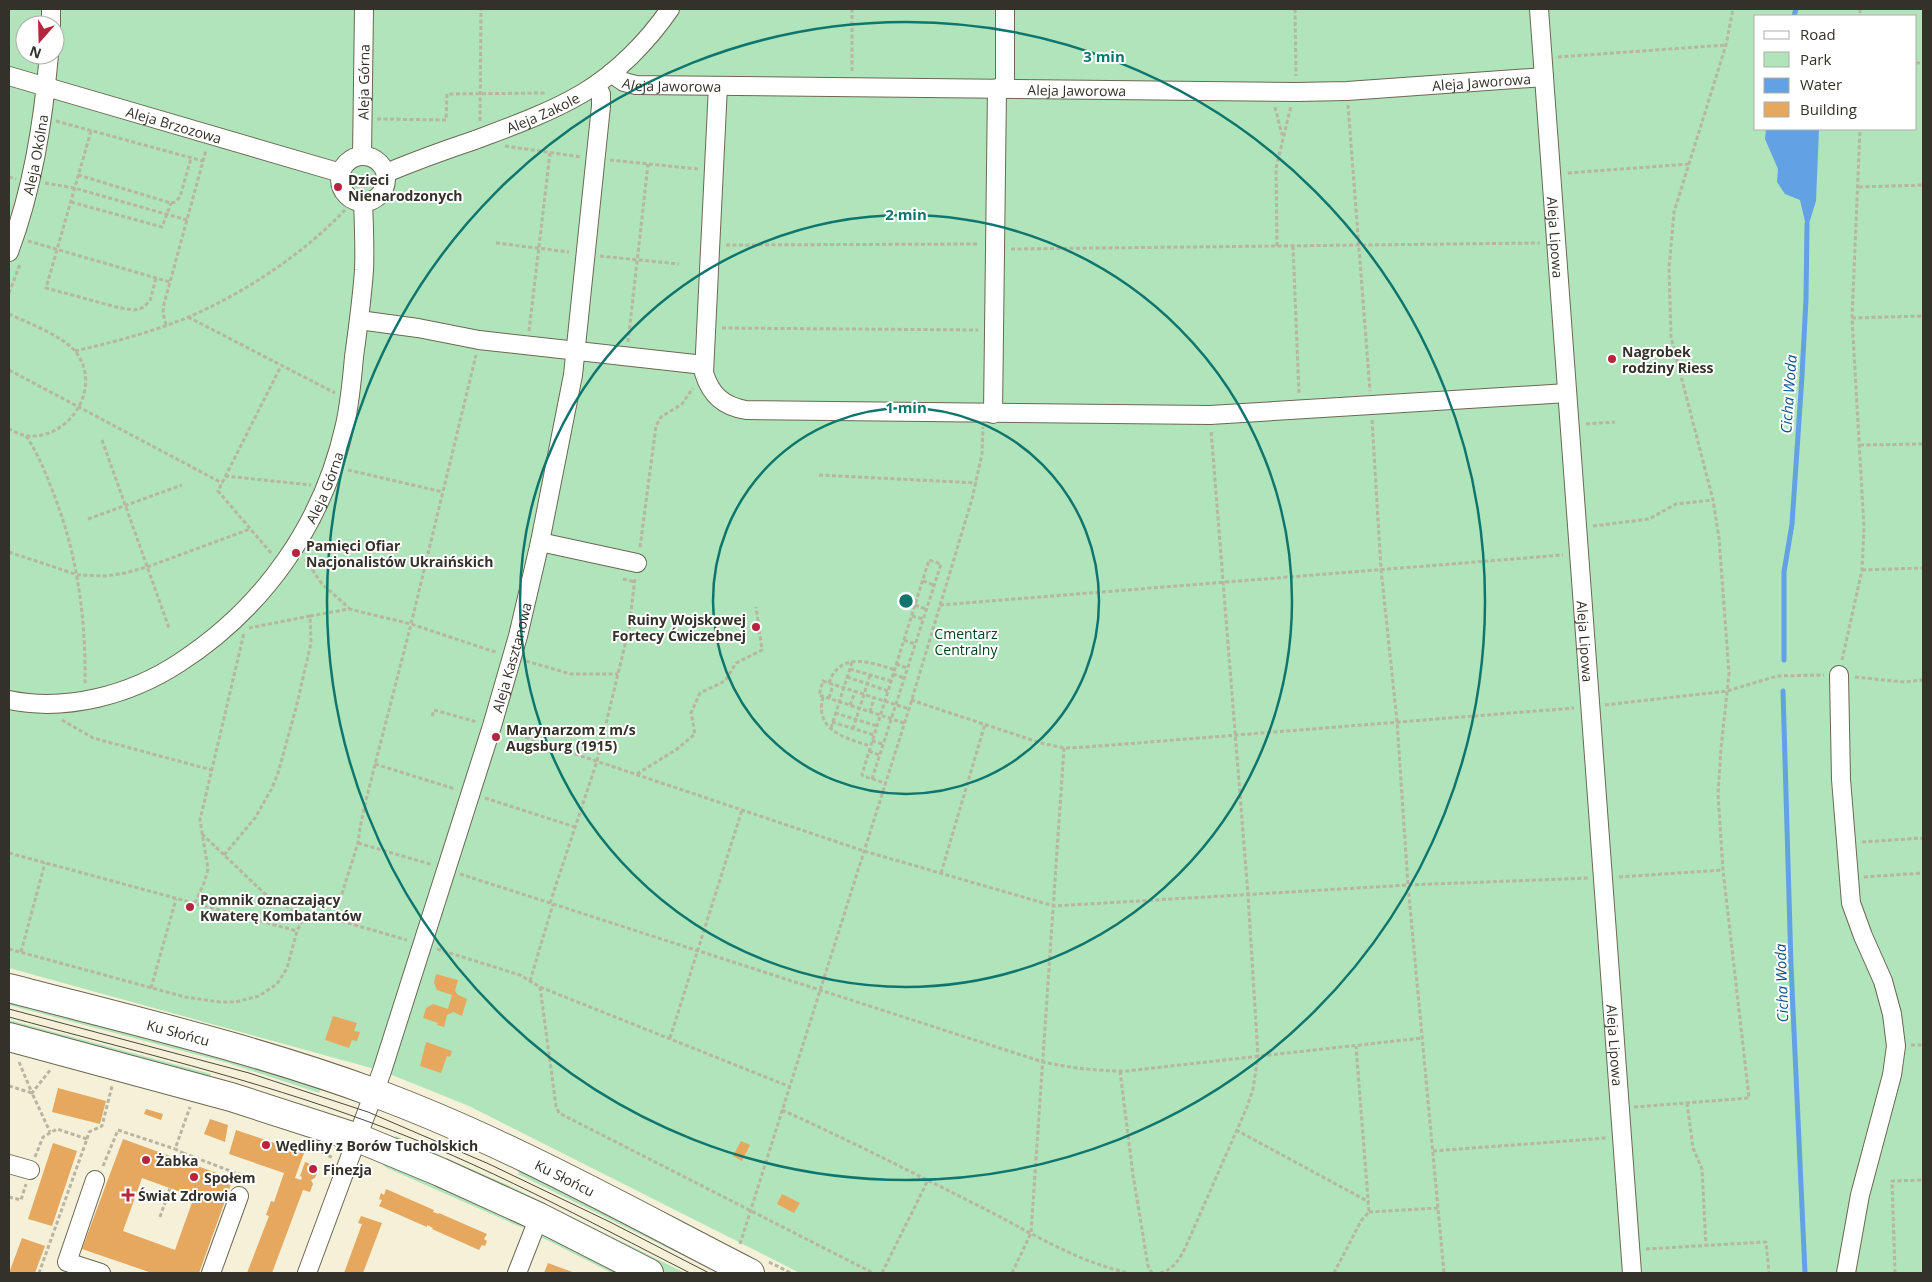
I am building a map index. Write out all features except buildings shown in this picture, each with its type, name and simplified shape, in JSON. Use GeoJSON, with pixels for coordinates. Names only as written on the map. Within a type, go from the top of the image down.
{"type":"FeatureCollection","features":[{"type":"Feature","properties":{"kind":"main road","name":"Ku Słońcu"},"geometry":{"type":"LineString","coordinates":[[9,988],[240,1050],[378,1082],[413,1108],[534,1162],[743,1269]]}},
{"type":"Feature","properties":{"kind":"main road"},"geometry":{"type":"LineString","coordinates":[[13,1048],[231,1097],[358,1138],[440,1172],[539,1217],[649,1273]]}},
{"type":"Feature","properties":{"kind":"street","name":"Aleja Górna"},"geometry":{"type":"LineString","coordinates":[[362,156],[364,9]]}},
{"type":"Feature","properties":{"kind":"street","name":"Aleja Zakole"},"geometry":{"type":"LineString","coordinates":[[386,173],[556,108],[611,73],[647,38],[670,9]]}},
{"type":"Feature","properties":{"kind":"street"},"geometry":{"type":"LineString","coordinates":[[988,414],[994,330],[995,246],[1005,9]]}},
{"type":"Feature","properties":{"kind":"street","name":"Aleja Lipowa"},"geometry":{"type":"LineString","coordinates":[[1539,9],[1632,1273]]}},
{"type":"Feature","properties":{"kind":"street","name":"Aleja Okólna"},"geometry":{"type":"LineString","coordinates":[[12,244],[30,181],[42,117],[47,65]]}},
{"type":"Feature","properties":{"kind":"street","name":"Aleja Jaworowa"},"geometry":{"type":"LineString","coordinates":[[611,73],[624,82],[636,85],[1296,92],[1347,91],[1544,77]]}},
{"type":"Feature","properties":{"kind":"street","name":"Aleja Brzozowa"},"geometry":{"type":"LineString","coordinates":[[9,76],[341,173]]}},
{"type":"Feature","properties":{"kind":"street","name":"Aleja Kasztanowa"},"geometry":{"type":"LineString","coordinates":[[378,1082],[513,658],[540,542],[573,375],[574,350],[601,106],[601,94],[596,84]]}},
{"type":"Feature","properties":{"kind":"street"},"geometry":{"type":"LineString","coordinates":[[718,86],[704,367],[710,388],[720,400],[728,405],[746,410],[1210,415],[1567,393]]}},
{"type":"Feature","properties":{"kind":"street"},"geometry":{"type":"LineString","coordinates":[[362,156],[377,160],[386,173],[386,182],[382,193],[375,199],[359,201],[345,193],[342,188],[341,173],[348,162],[362,156]]}},
{"type":"Feature","properties":{"kind":"street","name":"Aleja Górna"},"geometry":{"type":"LineString","coordinates":[[9,700],[55,704],[85,700],[119,692],[147,681],[192,655],[232,624],[263,592],[282,567],[297,545],[326,487],[345,424],[364,269],[359,201]]}},
{"type":"Feature","properties":{"kind":"street"},"geometry":{"type":"LineString","coordinates":[[359,320],[418,328],[479,340],[626,356],[704,367]]}},
{"type":"Feature","properties":{"kind":"street"},"geometry":{"type":"LineString","coordinates":[[540,542],[637,563]]}},
{"type":"Feature","properties":{"kind":"street"},"geometry":{"type":"LineString","coordinates":[[1839,675],[1841,779],[1851,903],[1863,936],[1883,980],[1892,1014],[1896,1046],[1892,1075],[1860,1194],[1846,1273]]}},
{"type":"Feature","properties":{"kind":"street"},"geometry":{"type":"LineString","coordinates":[[307,1273],[378,1082]]}},
{"type":"Feature","properties":{"kind":"street"},"geometry":{"type":"LineString","coordinates":[[9,1164],[30,1170]]}},
{"type":"Feature","properties":{"kind":"street"},"geometry":{"type":"LineString","coordinates":[[95,1180],[68,1262],[101,1273]]}},
{"type":"Feature","properties":{"kind":"street"},"geometry":{"type":"LineString","coordinates":[[213,1273],[239,1196]]}},
{"type":"Feature","properties":{"kind":"street"},"geometry":{"type":"LineString","coordinates":[[517,1273],[539,1217]]}},
{"type":"Feature","properties":{"kind":"path"},"geometry":{"type":"LineString","coordinates":[[479,138],[481,9]]}},
{"type":"Feature","properties":{"kind":"path"},"geometry":{"type":"LineString","coordinates":[[852,9],[852,87]]}},
{"type":"Feature","properties":{"kind":"path"},"geometry":{"type":"LineString","coordinates":[[1277,246],[1276,168],[1283,135],[1296,92],[1295,9]]}},
{"type":"Feature","properties":{"kind":"path"},"geometry":{"type":"LineString","coordinates":[[1620,1108],[1750,1098],[1723,870],[1718,794],[1729,673],[1720,548],[1713,500],[1671,337],[1669,268],[1674,212],[1726,45],[1733,9]]}},
{"type":"Feature","properties":{"kind":"path"},"geometry":{"type":"LineString","coordinates":[[1543,58],[1726,45]]}},
{"type":"Feature","properties":{"kind":"path"},"geometry":{"type":"LineString","coordinates":[[1269,91],[1283,135]]}},
{"type":"Feature","properties":{"kind":"path"},"geometry":{"type":"LineString","coordinates":[[1347,91],[1360,246],[1381,569],[1397,721],[1408,885],[1444,1273]]}},
{"type":"Feature","properties":{"kind":"path"},"geometry":{"type":"LineString","coordinates":[[363,119],[446,120],[447,94],[554,93]]}},
{"type":"Feature","properties":{"kind":"path"},"geometry":{"type":"LineString","coordinates":[[42,117],[203,161]]}},
{"type":"Feature","properties":{"kind":"path"},"geometry":{"type":"LineString","coordinates":[[91,130],[46,288],[134,310],[142,308],[150,301],[156,278]]}},
{"type":"Feature","properties":{"kind":"path"},"geometry":{"type":"LineString","coordinates":[[1839,675],[1862,570],[1864,528],[1852,318],[1860,130]]}},
{"type":"Feature","properties":{"kind":"path"},"geometry":{"type":"LineString","coordinates":[[166,325],[163,308],[210,135]]}},
{"type":"Feature","properties":{"kind":"path"},"geometry":{"type":"LineString","coordinates":[[527,345],[550,152]]}},
{"type":"Feature","properties":{"kind":"path"},"geometry":{"type":"LineString","coordinates":[[78,175],[171,203],[180,197],[191,158]]}},
{"type":"Feature","properties":{"kind":"path"},"geometry":{"type":"LineString","coordinates":[[626,356],[648,164]]}},
{"type":"Feature","properties":{"kind":"path"},"geometry":{"type":"LineString","coordinates":[[1551,174],[1689,164]]}},
{"type":"Feature","properties":{"kind":"path"},"geometry":{"type":"LineString","coordinates":[[9,177],[74,188],[186,220]]}},
{"type":"Feature","properties":{"kind":"path"},"geometry":{"type":"LineString","coordinates":[[1859,187],[1923,185]]}},
{"type":"Feature","properties":{"kind":"path"},"geometry":{"type":"LineString","coordinates":[[75,351],[166,325],[239,292],[275,269],[359,201]]}},
{"type":"Feature","properties":{"kind":"path"},"geometry":{"type":"LineString","coordinates":[[71,202],[162,227],[171,203]]}},
{"type":"Feature","properties":{"kind":"path"},"geometry":{"type":"LineString","coordinates":[[710,245],[1360,246],[1556,243]]}},
{"type":"Feature","properties":{"kind":"path"},"geometry":{"type":"LineString","coordinates":[[12,244],[57,250],[170,282]]}},
{"type":"Feature","properties":{"kind":"path"},"geometry":{"type":"LineString","coordinates":[[1293,246],[1300,410]]}},
{"type":"Feature","properties":{"kind":"path"},"geometry":{"type":"LineString","coordinates":[[9,314],[62,341],[75,351],[85,374],[84,390],[79,407],[69,421],[54,431],[35,436],[26,436],[9,429]]}},
{"type":"Feature","properties":{"kind":"path"},"geometry":{"type":"LineString","coordinates":[[188,316],[349,400]]}},
{"type":"Feature","properties":{"kind":"path"},"geometry":{"type":"LineString","coordinates":[[1852,318],[1923,316]]}},
{"type":"Feature","properties":{"kind":"path"},"geometry":{"type":"LineString","coordinates":[[706,328],[994,330]]}},
{"type":"Feature","properties":{"kind":"path"},"geometry":{"type":"LineString","coordinates":[[334,919],[358,843],[366,800],[411,624],[479,340]]}},
{"type":"Feature","properties":{"kind":"path"},"geometry":{"type":"LineString","coordinates":[[281,366],[218,491],[282,567]]}},
{"type":"Feature","properties":{"kind":"path"},"geometry":{"type":"LineString","coordinates":[[530,980],[596,761],[630,628],[656,426],[661,417],[682,404],[704,367]]}},
{"type":"Feature","properties":{"kind":"path"},"geometry":{"type":"LineString","coordinates":[[9,370],[222,484]]}},
{"type":"Feature","properties":{"kind":"path"},"geometry":{"type":"LineString","coordinates":[[743,1269],[735,1257],[886,783],[977,483],[988,414]]}},
{"type":"Feature","properties":{"kind":"path"},"geometry":{"type":"LineString","coordinates":[[1160,1273],[1174,1266],[1181,1256],[1253,1089],[1258,1056],[1248,895],[1210,415]]}},
{"type":"Feature","properties":{"kind":"path"},"geometry":{"type":"LineString","coordinates":[[1570,426],[1615,422]]}},
{"type":"Feature","properties":{"kind":"path"},"geometry":{"type":"LineString","coordinates":[[26,436],[44,470],[56,499],[69,538],[78,575],[85,633],[85,700]]}},
{"type":"Feature","properties":{"kind":"path"},"geometry":{"type":"LineString","coordinates":[[102,440],[169,628]]}},
{"type":"Feature","properties":{"kind":"path"},"geometry":{"type":"LineString","coordinates":[[1860,445],[1923,444]]}},
{"type":"Feature","properties":{"kind":"path"},"geometry":{"type":"LineString","coordinates":[[333,467],[443,492]]}},
{"type":"Feature","properties":{"kind":"path"},"geometry":{"type":"LineString","coordinates":[[819,474],[977,483]]}},
{"type":"Feature","properties":{"kind":"path"},"geometry":{"type":"LineString","coordinates":[[225,476],[326,487]]}},
{"type":"Feature","properties":{"kind":"path"},"geometry":{"type":"LineString","coordinates":[[88,519],[182,485]]}},
{"type":"Feature","properties":{"kind":"path"},"geometry":{"type":"LineString","coordinates":[[1577,527],[1649,520],[1676,504],[1713,500]]}},
{"type":"Feature","properties":{"kind":"path"},"geometry":{"type":"LineString","coordinates":[[9,552],[78,575],[106,576],[125,573],[147,566],[250,529]]}},
{"type":"Feature","properties":{"kind":"path"},"geometry":{"type":"LineString","coordinates":[[297,545],[322,584],[349,609]]}},
{"type":"Feature","properties":{"kind":"path"},"geometry":{"type":"LineString","coordinates":[[940,605],[1579,554]]}},
{"type":"Feature","properties":{"kind":"path"},"geometry":{"type":"LineString","coordinates":[[872,779],[941,564],[929,560],[862,774],[863,776],[872,779],[886,783]]}},
{"type":"Feature","properties":{"kind":"path"},"geometry":{"type":"LineString","coordinates":[[1862,570],[1923,568]]}},
{"type":"Feature","properties":{"kind":"path"},"geometry":{"type":"LineString","coordinates":[[922,581],[934,585]]}},
{"type":"Feature","properties":{"kind":"path"},"geometry":{"type":"LineString","coordinates":[[915,605],[926,609]]}},
{"type":"Feature","properties":{"kind":"path"},"geometry":{"type":"LineString","coordinates":[[637,775],[677,749],[695,734],[692,712],[700,693],[725,681],[736,663],[762,650],[756,606]]}},
{"type":"Feature","properties":{"kind":"path"},"geometry":{"type":"LineString","coordinates":[[195,904],[208,869],[200,820],[245,629],[349,609],[411,624],[513,658],[572,674],[618,674]]}},
{"type":"Feature","properties":{"kind":"path"},"geometry":{"type":"LineString","coordinates":[[224,855],[255,818],[278,773],[296,708],[310,643],[310,616]]}},
{"type":"Feature","properties":{"kind":"path"},"geometry":{"type":"LineString","coordinates":[[912,616],[923,619]]}},
{"type":"Feature","properties":{"kind":"path"},"geometry":{"type":"LineString","coordinates":[[904,640],[915,644]]}},
{"type":"Feature","properties":{"kind":"path"},"geometry":{"type":"LineString","coordinates":[[829,698],[834,670],[839,666],[852,662],[876,664],[895,670]]}},
{"type":"Feature","properties":{"kind":"path"},"geometry":{"type":"LineString","coordinates":[[831,728],[852,662]]}},
{"type":"Feature","properties":{"kind":"path"},"geometry":{"type":"LineString","coordinates":[[896,664],[907,668]]}},
{"type":"Feature","properties":{"kind":"path"},"geometry":{"type":"LineString","coordinates":[[850,669],[891,681]]}},
{"type":"Feature","properties":{"kind":"path"},"geometry":{"type":"LineString","coordinates":[[893,674],[904,678]]}},
{"type":"Feature","properties":{"kind":"path"},"geometry":{"type":"LineString","coordinates":[[853,729],[870,675]]}},
{"type":"Feature","properties":{"kind":"path"},"geometry":{"type":"LineString","coordinates":[[911,700],[1041,743],[1064,748],[1590,707],[1727,691],[1777,676],[1839,675],[1904,682],[1923,680]]}},
{"type":"Feature","properties":{"kind":"path"},"geometry":{"type":"LineString","coordinates":[[847,677],[888,691]]}},
{"type":"Feature","properties":{"kind":"path"},"geometry":{"type":"LineString","coordinates":[[904,723],[819,695],[823,681],[908,709]]}},
{"type":"Feature","properties":{"kind":"path"},"geometry":{"type":"LineString","coordinates":[[850,705],[854,692]]}},
{"type":"Feature","properties":{"kind":"path"},"geometry":{"type":"LineString","coordinates":[[823,696],[820,708],[822,716],[831,728],[846,738],[870,746]]}},
{"type":"Feature","properties":{"kind":"path"},"geometry":{"type":"LineString","coordinates":[[870,712],[874,698]]}},
{"type":"Feature","properties":{"kind":"path"},"geometry":{"type":"LineString","coordinates":[[32,703],[93,738],[212,770]]}},
{"type":"Feature","properties":{"kind":"path"},"geometry":{"type":"LineString","coordinates":[[432,716],[434,710],[492,726],[864,851],[1054,906],[1408,885],[1603,878],[1723,870]]}},
{"type":"Feature","properties":{"kind":"path"},"geometry":{"type":"LineString","coordinates":[[835,713],[877,726]]}},
{"type":"Feature","properties":{"kind":"path"},"geometry":{"type":"LineString","coordinates":[[832,722],[874,736]]}},
{"type":"Feature","properties":{"kind":"path"},"geometry":{"type":"LineString","coordinates":[[941,873],[984,724]]}},
{"type":"Feature","properties":{"kind":"path"},"geometry":{"type":"LineString","coordinates":[[872,741],[883,744]]}},
{"type":"Feature","properties":{"kind":"path"},"geometry":{"type":"LineString","coordinates":[[1012,1273],[1031,1234],[1064,748]]}},
{"type":"Feature","properties":{"kind":"path"},"geometry":{"type":"LineString","coordinates":[[869,751],[880,755]]}},
{"type":"Feature","properties":{"kind":"path"},"geometry":{"type":"LineString","coordinates":[[670,1038],[742,810]]}},
{"type":"Feature","properties":{"kind":"path"},"geometry":{"type":"LineString","coordinates":[[202,834],[264,893],[304,917],[334,919],[514,973],[540,987],[788,1086]]}},
{"type":"Feature","properties":{"kind":"path"},"geometry":{"type":"LineString","coordinates":[[1846,843],[1923,838]]}},
{"type":"Feature","properties":{"kind":"path"},"geometry":{"type":"LineString","coordinates":[[358,843],[552,903],[1043,1062],[1074,1069],[1120,1071],[1422,1038]]}},
{"type":"Feature","properties":{"kind":"path"},"geometry":{"type":"LineString","coordinates":[[9,853],[297,931]]}},
{"type":"Feature","properties":{"kind":"path"},"geometry":{"type":"LineString","coordinates":[[21,952],[45,863]]}},
{"type":"Feature","properties":{"kind":"path"},"geometry":{"type":"LineString","coordinates":[[1849,878],[1923,873]]}},
{"type":"Feature","properties":{"kind":"path"},"geometry":{"type":"LineString","coordinates":[[151,988],[176,898]]}},
{"type":"Feature","properties":{"kind":"path"},"geometry":{"type":"LineString","coordinates":[[9,949],[185,997],[220,1002],[247,1000],[259,996],[277,984],[283,976],[297,931],[304,917]]}},
{"type":"Feature","properties":{"kind":"path"},"geometry":{"type":"LineString","coordinates":[[540,987],[556,1106],[559,1113],[873,1273]]}},
{"type":"Feature","properties":{"kind":"path"},"geometry":{"type":"LineString","coordinates":[[1334,1273],[1361,1221],[1369,1212],[1356,1046]]}},
{"type":"Feature","properties":{"kind":"path"},"geometry":{"type":"LineString","coordinates":[[13,1048],[50,1132]]}},
{"type":"Feature","properties":{"kind":"path"},"geometry":{"type":"LineString","coordinates":[[32,1093],[52,1069]]}},
{"type":"Feature","properties":{"kind":"path"},"geometry":{"type":"LineString","coordinates":[[1120,1071],[1133,1175],[1148,1266],[1152,1273]]}},
{"type":"Feature","properties":{"kind":"path"},"geometry":{"type":"LineString","coordinates":[[39,1273],[89,1132],[102,1126],[113,1085]]}},
{"type":"Feature","properties":{"kind":"path"},"geometry":{"type":"LineString","coordinates":[[9,1086],[32,1093]]}},
{"type":"Feature","properties":{"kind":"path"},"geometry":{"type":"LineString","coordinates":[[1687,1103],[1693,1148],[1702,1169],[1706,1246]]}},
{"type":"Feature","properties":{"kind":"path"},"geometry":{"type":"LineString","coordinates":[[175,1150],[190,1107]]}},
{"type":"Feature","properties":{"kind":"path"},"geometry":{"type":"LineString","coordinates":[[782,1110],[928,1180],[1031,1234],[1091,1262],[1129,1273]]}},
{"type":"Feature","properties":{"kind":"path"},"geometry":{"type":"LineString","coordinates":[[9,1196],[21,1200],[30,1170],[43,1138],[50,1132],[57,1129],[87,1139]]}},
{"type":"Feature","properties":{"kind":"path"},"geometry":{"type":"LineString","coordinates":[[95,1180],[107,1159],[118,1130],[241,1175],[239,1196]]}},
{"type":"Feature","properties":{"kind":"path"},"geometry":{"type":"LineString","coordinates":[[1236,1130],[1369,1202]]}},
{"type":"Feature","properties":{"kind":"path"},"geometry":{"type":"LineString","coordinates":[[1433,1151],[1622,1136]]}},
{"type":"Feature","properties":{"kind":"path"},"geometry":{"type":"LineString","coordinates":[[181,1160],[183,1153]]}},
{"type":"Feature","properties":{"kind":"path"},"geometry":{"type":"LineString","coordinates":[[882,1273],[928,1180]]}},
{"type":"Feature","properties":{"kind":"path"},"geometry":{"type":"LineString","coordinates":[[1895,1273],[1892,1181],[1923,1180]]}},
{"type":"Feature","properties":{"kind":"path"},"geometry":{"type":"LineString","coordinates":[[160,1217],[170,1188]]}},
{"type":"Feature","properties":{"kind":"path"},"geometry":{"type":"LineString","coordinates":[[1369,1212],[1438,1208]]}},
{"type":"Feature","properties":{"kind":"path"},"geometry":{"type":"LineString","coordinates":[[1630,1250],[1766,1242],[1769,1273]]}},
{"type":"Feature","properties":{"kind":"green space","name":"Cmentarz Centralny"},"geometry":{"type":"Polygon","coordinates":[[[9,9],[1923,9],[1923,1273],[800,1273],[469,1106],[382,1071],[9,968],[9,9]]]}},
{"type":"Feature","properties":{"kind":"green space"},"geometry":{"type":"Polygon","coordinates":[[[9,996],[323,1084],[319,1093],[228,1063],[9,1005],[9,996]]]}},
{"type":"Feature","properties":{"kind":"green space"},"geometry":{"type":"Polygon","coordinates":[[[9,1020],[211,1074],[208,1084],[9,1030],[9,1020]]]}},
{"type":"Feature","properties":{"kind":"green space"},"geometry":{"type":"Polygon","coordinates":[[[396,1136],[512,1187],[685,1273],[664,1273],[572,1226],[392,1144],[396,1136]]]}},
{"type":"Feature","properties":{"kind":"green space"},"geometry":{"type":"Polygon","coordinates":[[[386,1158],[521,1222],[523,1228],[387,1168],[383,1165],[386,1158]]]}},
{"type":"Feature","properties":{"kind":"green space"},"geometry":{"type":"Polygon","coordinates":[[[522,1167],[698,1254],[694,1261],[518,1174],[522,1167]]]}},
{"type":"Feature","properties":{"kind":"green space"},"geometry":{"type":"Polygon","coordinates":[[[543,1235],[632,1273],[612,1273],[539,1236],[543,1235]]]}},
{"type":"Feature","properties":{"kind":"water"},"geometry":{"type":"Polygon","coordinates":[[[1766,130],[1819,130],[1816,201],[1807,230],[1800,200],[1785,194],[1777,182],[1778,169],[1765,139],[1766,130]]]}},
{"type":"Feature","properties":{"kind":"waterway","name":"Cicha Woda"},"geometry":{"type":"LineString","coordinates":[[1794,15],[1796,9]]}},
{"type":"Feature","properties":{"kind":"waterway","name":"Cicha Woda"},"geometry":{"type":"LineString","coordinates":[[1784,660],[1784,572],[1792,524],[1802,376],[1807,224]]}},
{"type":"Feature","properties":{"kind":"waterway","name":"Cicha Woda"},"geometry":{"type":"LineString","coordinates":[[1783,691],[1791,965],[1805,1273]]}},
{"type":"Feature","properties":{"kind":"tram line"},"geometry":{"type":"LineString","coordinates":[[9,1009],[249,1073],[368,1112],[489,1164],[610,1222],[709,1273]]}},
{"type":"Feature","properties":{"kind":"tram line"},"geometry":{"type":"LineString","coordinates":[[9,1017],[237,1079],[372,1123],[494,1174],[690,1273]]}},
{"type":"Feature","properties":{"kind":"place","name":"Dzieci Nienarodzonych"},"geometry":{"type":"Point","coordinates":[338,187]}},
{"type":"Feature","properties":{"kind":"place","name":"Nagrobek rodziny Riess"},"geometry":{"type":"Point","coordinates":[1612,359]}},
{"type":"Feature","properties":{"kind":"place","name":"Pamięci Ofiar Nacjonalistów Ukraińskich"},"geometry":{"type":"Point","coordinates":[296,553]}},
{"type":"Feature","properties":{"kind":"place","name":"Ruiny Wojskowej Fortecy Ćwiczebnej"},"geometry":{"type":"Point","coordinates":[756,627]}},
{"type":"Feature","properties":{"kind":"place","name":"Marynarzom z m/s Augsburg (1915)"},"geometry":{"type":"Point","coordinates":[496,737]}},
{"type":"Feature","properties":{"kind":"place","name":"Pomnik oznaczający Kwaterę Kombatantów"},"geometry":{"type":"Point","coordinates":[190,907]}},
{"type":"Feature","properties":{"kind":"place","name":"Wędliny z Borów Tucholskich"},"geometry":{"type":"Point","coordinates":[266,1145]}},
{"type":"Feature","properties":{"kind":"place","name":"Żabka"},"geometry":{"type":"Point","coordinates":[146,1160]}},
{"type":"Feature","properties":{"kind":"place","name":"Finezja"},"geometry":{"type":"Point","coordinates":[313,1169]}},
{"type":"Feature","properties":{"kind":"place","name":"Społem"},"geometry":{"type":"Point","coordinates":[194,1177]}},
{"type":"Feature","properties":{"kind":"place","name":"Świat Zdrowia"},"geometry":{"type":"Point","coordinates":[128,1195]}}]}
